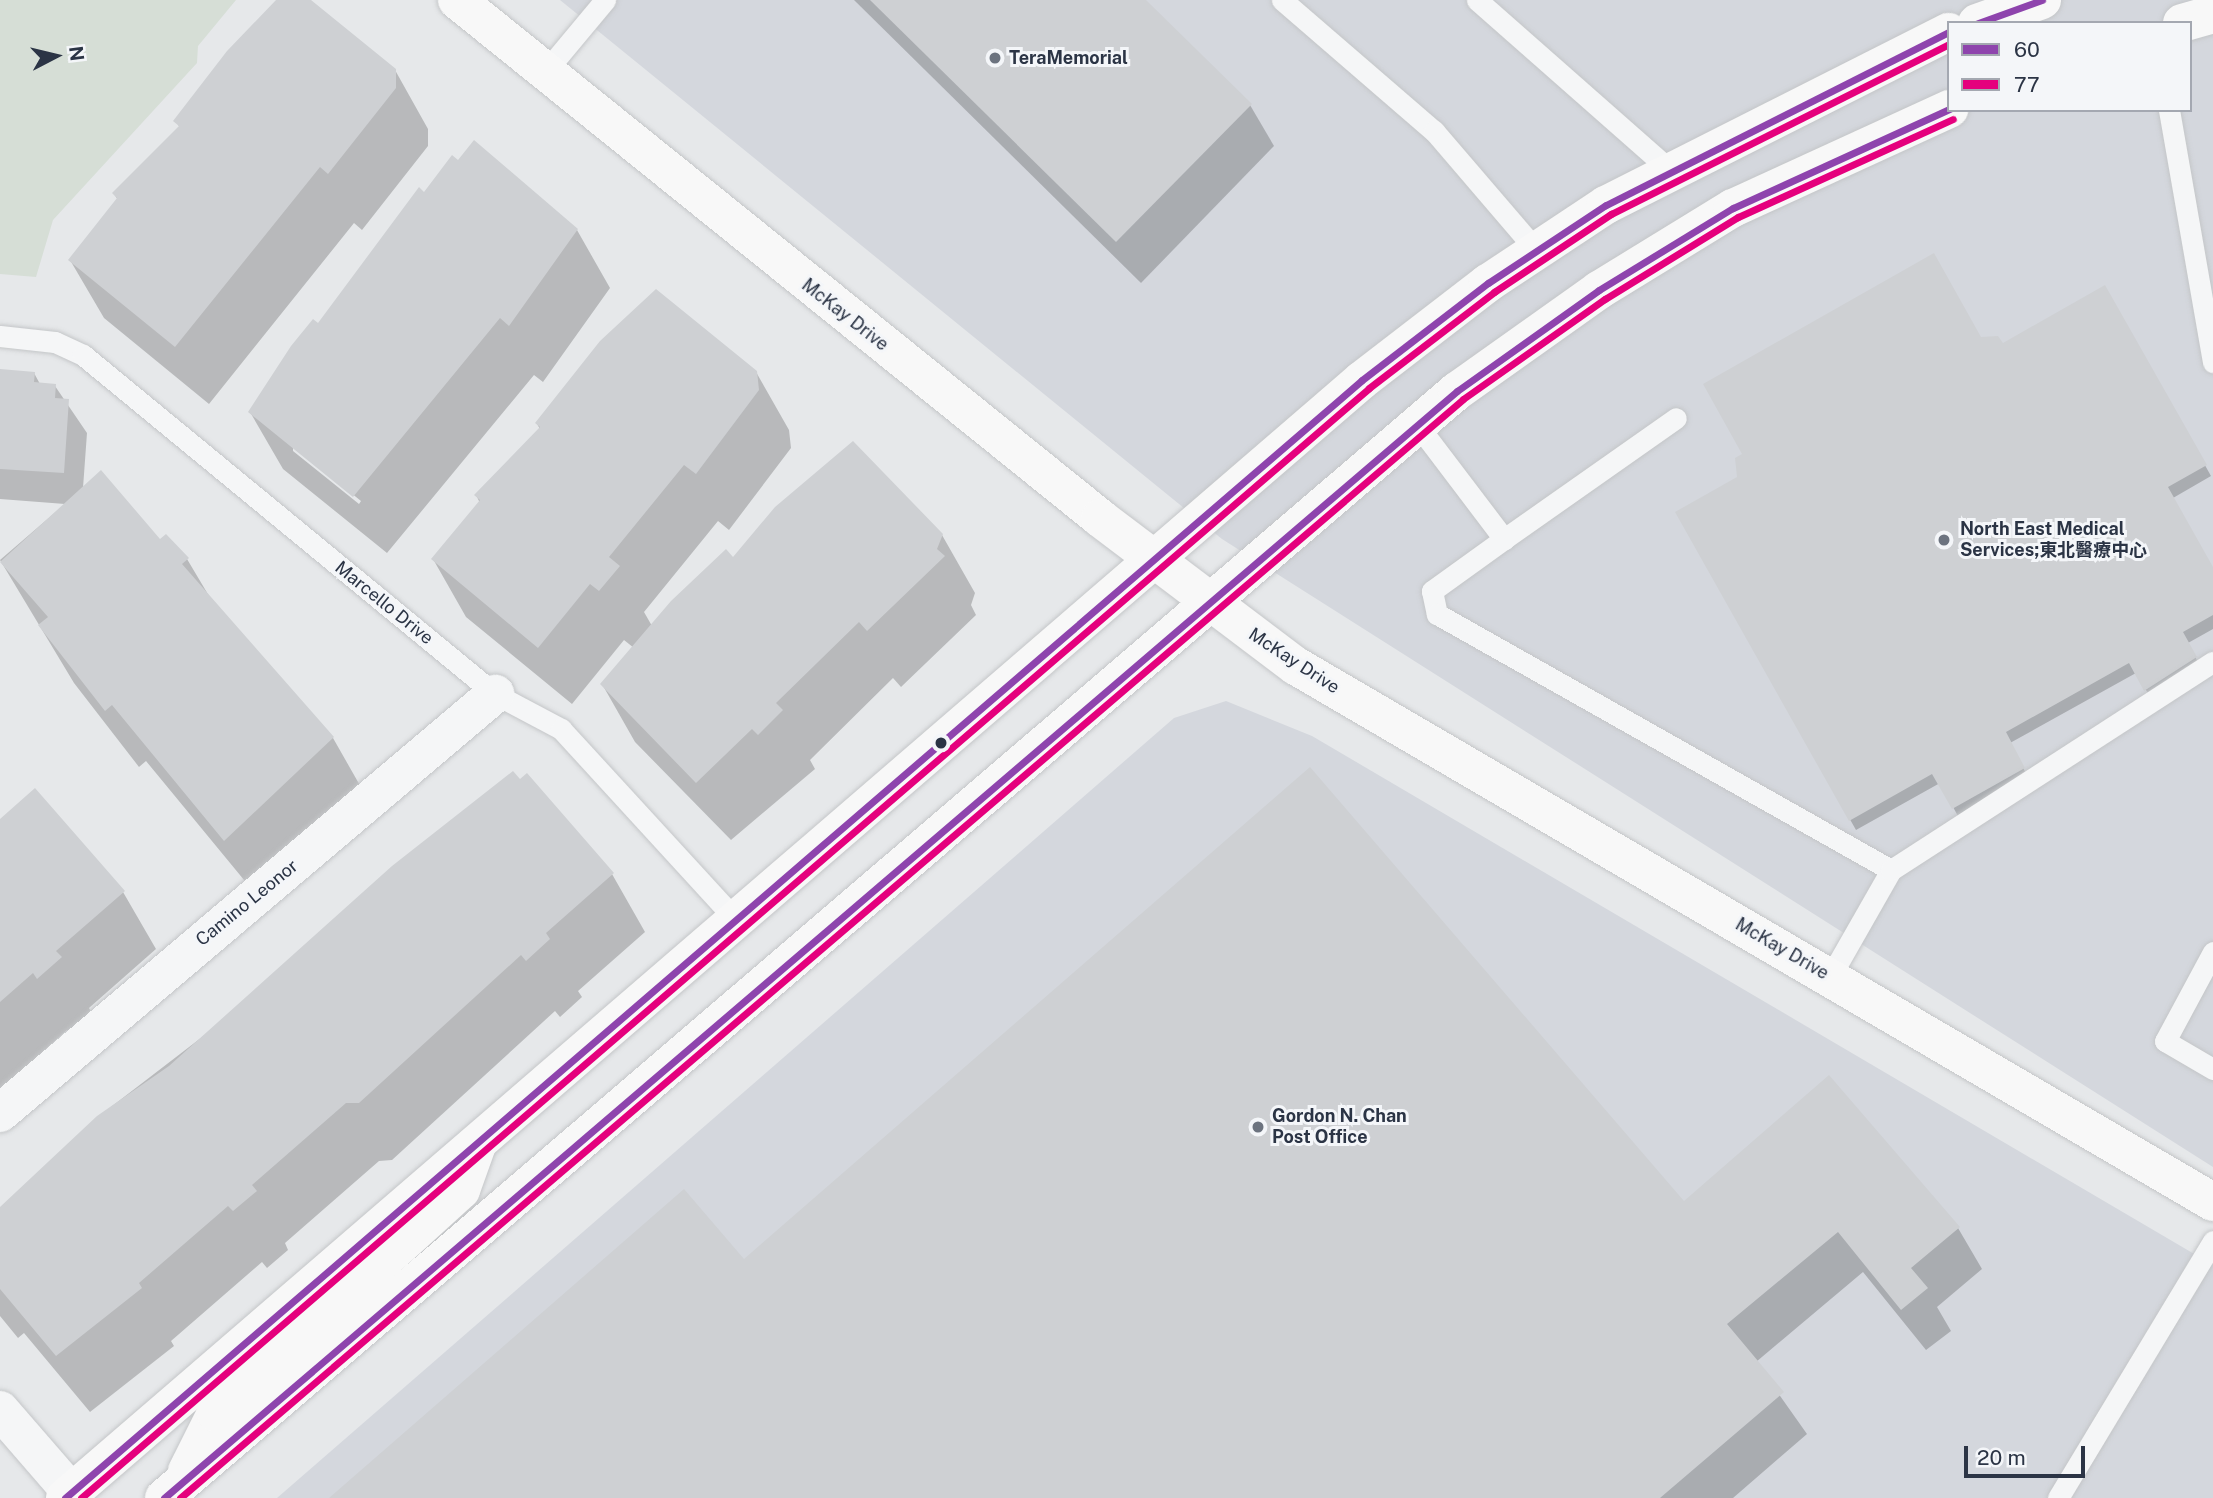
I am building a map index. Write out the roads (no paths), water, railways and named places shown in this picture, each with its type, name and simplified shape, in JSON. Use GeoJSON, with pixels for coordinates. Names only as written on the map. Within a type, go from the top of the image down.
{"type":"FeatureCollection","features":[{"type":"Feature","properties":{"kind":"main road","name":"McKay Drive"},"geometry":{"type":"LineString","coordinates":[[457,0],[1153,560],[1296,666],[2213,1202]]}},
{"type":"Feature","properties":{"kind":"main road"},"geometry":{"type":"LineString","coordinates":[[1983,21],[2042,0]]}},
{"type":"Feature","properties":{"kind":"main road"},"geometry":{"type":"LineString","coordinates":[[2189,21],[2213,14]]}},
{"type":"Feature","properties":{"kind":"main road"},"geometry":{"type":"LineString","coordinates":[[68,1495],[1362,380],[1537,251],[1669,169],[1947,33]]}},
{"type":"Feature","properties":{"kind":"main road"},"geometry":{"type":"LineString","coordinates":[[173,1490],[1416,423],[1599,290],[1733,208],[1947,110]]}},
{"type":"Feature","properties":{"kind":"main road"},"geometry":{"type":"LineString","coordinates":[[173,1490],[216,1413],[461,1191],[478,1141]]}},
{"type":"Feature","properties":{"kind":"street","name":"Camino Leonor"},"geometry":{"type":"LineString","coordinates":[[0,1113],[495,694]]}},
{"type":"Feature","properties":{"kind":"street"},"geometry":{"type":"LineString","coordinates":[[0,1410],[68,1495]]}},
{"type":"Feature","properties":{"kind":"lane"},"geometry":{"type":"LineString","coordinates":[[545,72],[605,0]]}},
{"type":"Feature","properties":{"kind":"lane"},"geometry":{"type":"LineString","coordinates":[[1282,0],[1434,131],[1537,251]]}},
{"type":"Feature","properties":{"kind":"lane"},"geometry":{"type":"LineString","coordinates":[[1477,0],[1669,169]]}},
{"type":"Feature","properties":{"kind":"lane"},"geometry":{"type":"LineString","coordinates":[[2169,112],[2213,362]]}},
{"type":"Feature","properties":{"kind":"lane","name":"Marcello Drive"},"geometry":{"type":"LineString","coordinates":[[0,336],[55,342],[83,355],[495,694],[561,729],[735,919]]}},
{"type":"Feature","properties":{"kind":"lane"},"geometry":{"type":"LineString","coordinates":[[1676,418],[1432,592],[1437,614],[1891,870]]}},
{"type":"Feature","properties":{"kind":"lane"},"geometry":{"type":"LineString","coordinates":[[1416,423],[1504,539]]}},
{"type":"Feature","properties":{"kind":"lane"},"geometry":{"type":"LineString","coordinates":[[1830,977],[1891,870],[2213,662]]}},
{"type":"Feature","properties":{"kind":"lane"},"geometry":{"type":"LineString","coordinates":[[2213,952],[2165,1041],[2213,1069]]}},
{"type":"Feature","properties":{"kind":"lane"},"geometry":{"type":"LineString","coordinates":[[2058,1498],[2213,1241]]}},
{"type":"Feature","properties":{"kind":"place","name":"TeraMemorial"},"geometry":{"type":"Point","coordinates":[995,58]}},
{"type":"Feature","properties":{"kind":"place","name":"North East Medical Services;東北醫療中心"},"geometry":{"type":"Point","coordinates":[1944,540]}},
{"type":"Feature","properties":{"kind":"place","name":"Gordon N. Chan Post Office"},"geometry":{"type":"Point","coordinates":[1258,1127]}}]}
